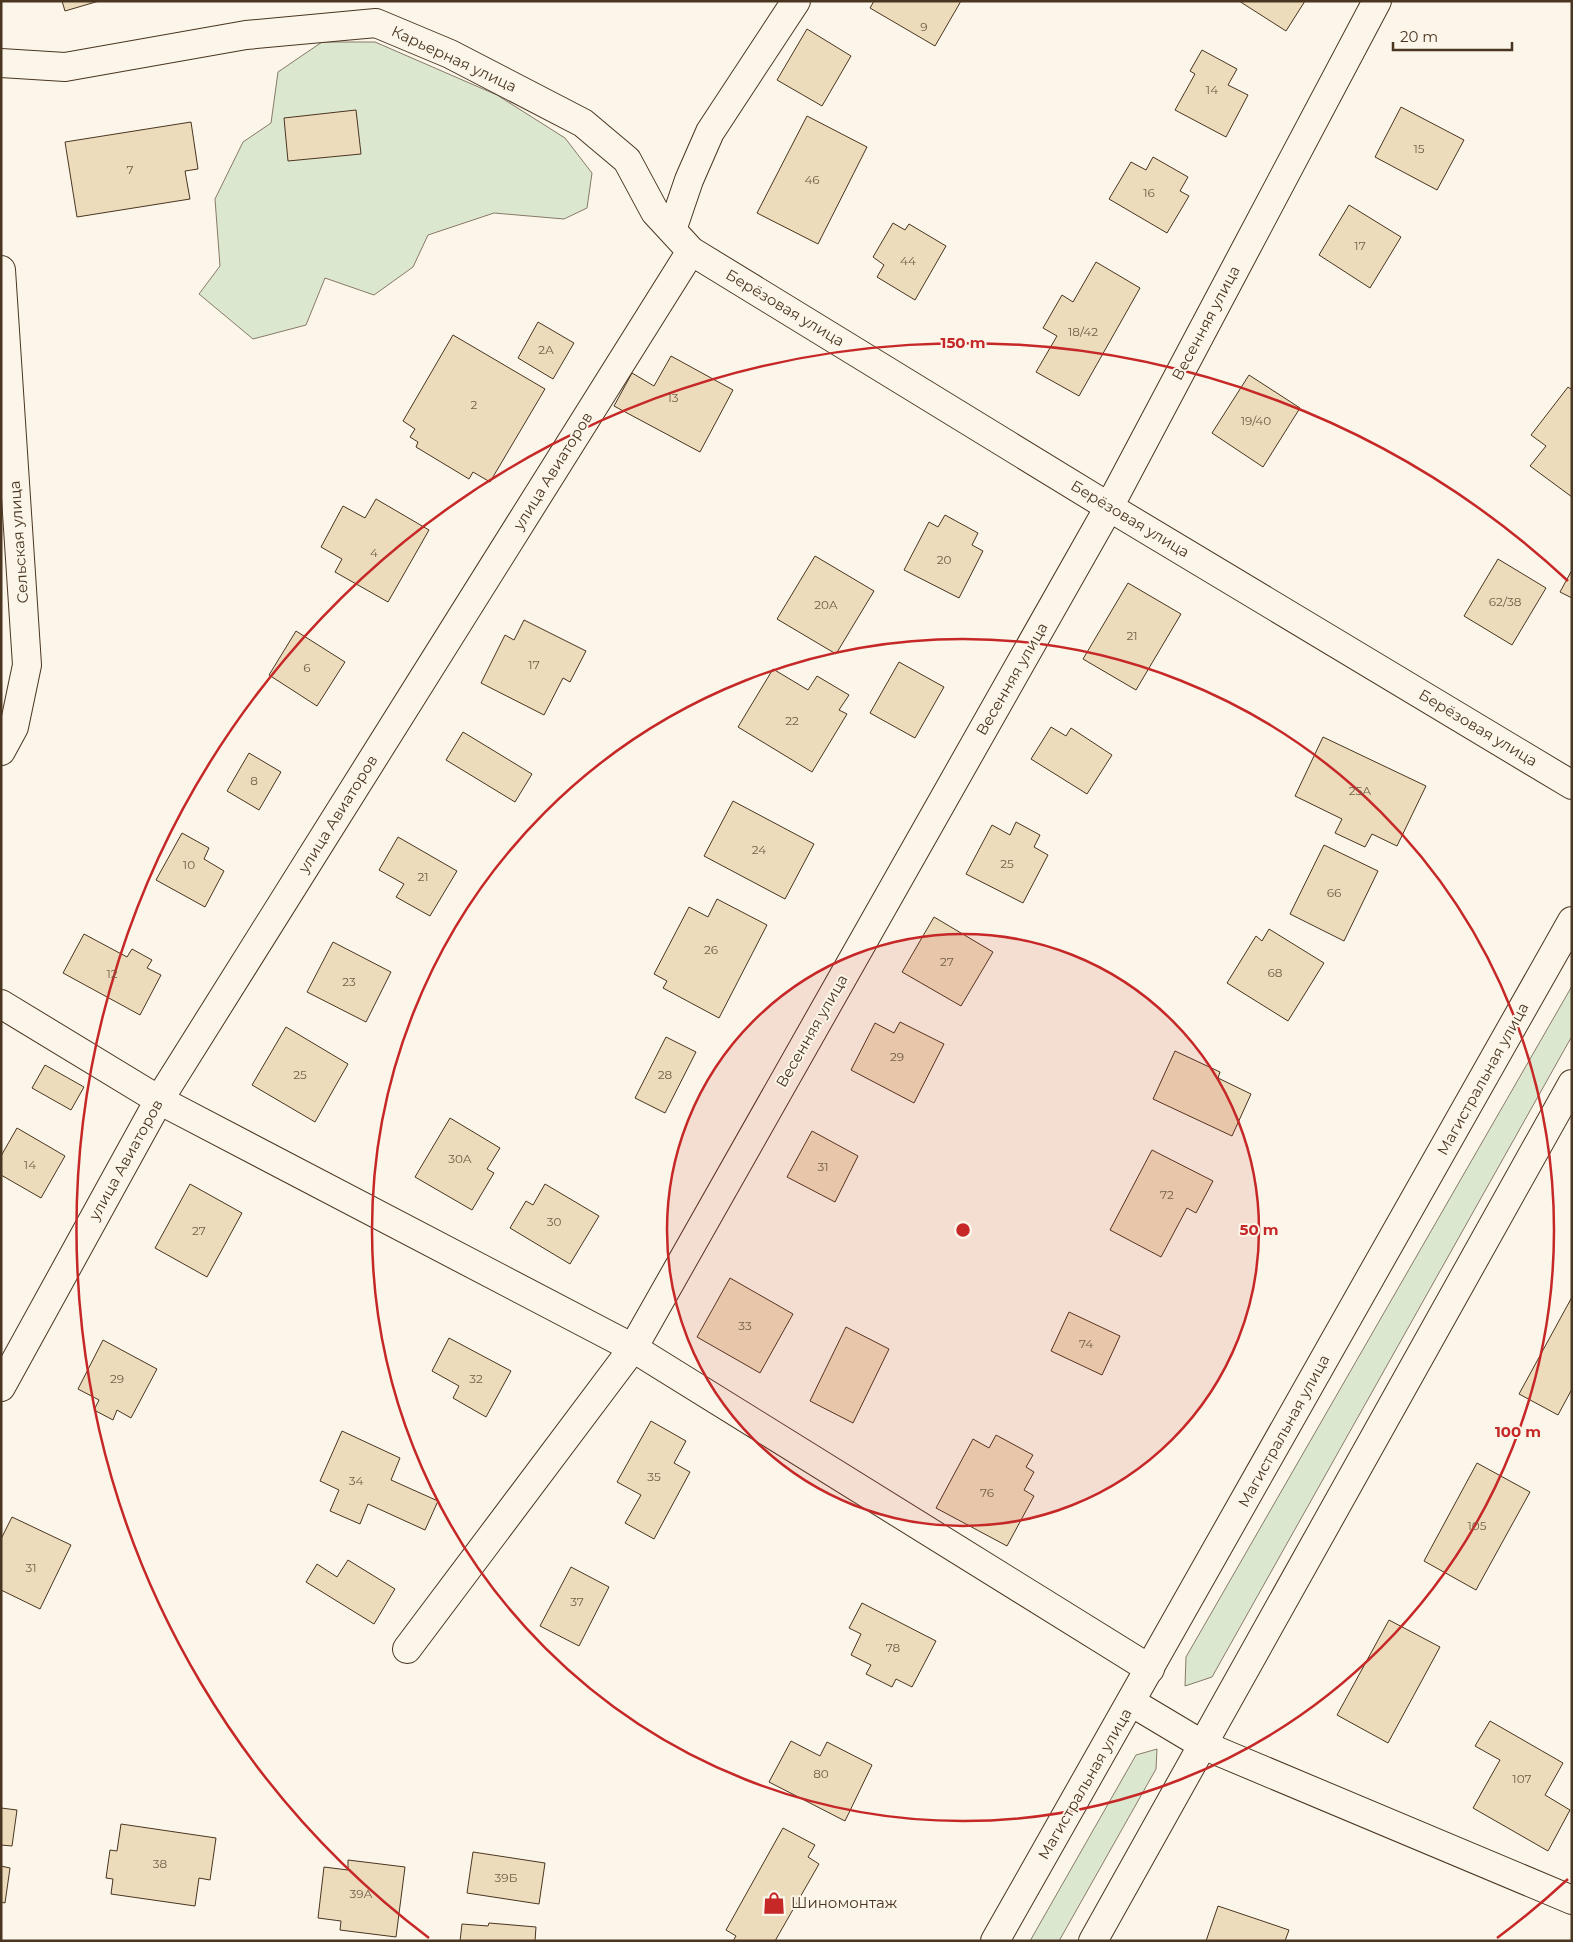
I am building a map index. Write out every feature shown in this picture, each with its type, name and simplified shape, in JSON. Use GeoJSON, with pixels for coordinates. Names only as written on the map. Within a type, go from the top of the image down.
{"type":"FeatureCollection","features":[{"type":"Feature","properties":{"kind":"street"},"geometry":{"type":"LineString","coordinates":[[672,230],[689,180],[710,132],[796,1]]}},
{"type":"Feature","properties":{"kind":"street","name":"Весенняя улица"},"geometry":{"type":"LineString","coordinates":[[407,1649],[632,1348],[1109,507],[1377,1]]}},
{"type":"Feature","properties":{"kind":"street","name":"Карьерная улица"},"geometry":{"type":"LineString","coordinates":[[1,63],[65,67],[246,34],[376,23],[450,54],[583,123],[627,160],[655,212],[691,251]]}},
{"type":"Feature","properties":{"kind":"street","name":"Берёзовая улица"},"geometry":{"type":"LineString","coordinates":[[691,251],[1109,507],[1572,785]]}},
{"type":"Feature","properties":{"kind":"street","name":"улица Авиаторов"},"geometry":{"type":"LineString","coordinates":[[1,1387],[159,1100],[691,251]]}},
{"type":"Feature","properties":{"kind":"street","name":"Сельская улица"},"geometry":{"type":"LineString","coordinates":[[1,270],[26,665],[14,727],[1,751]]}},
{"type":"Feature","properties":{"kind":"street","name":"Магистральная улица"},"geometry":{"type":"LineString","coordinates":[[995,1941],[1572,921]]}},
{"type":"Feature","properties":{"kind":"street"},"geometry":{"type":"LineString","coordinates":[[1,1004],[159,1100],[632,1348],[1150,1669]]}},
{"type":"Feature","properties":{"kind":"street"},"geometry":{"type":"LineString","coordinates":[[1093,1941],[1572,1084]]}},
{"type":"Feature","properties":{"kind":"street"},"geometry":{"type":"LineString","coordinates":[[1131,1702],[1203,1745],[1572,1900]]}},
{"type":"Feature","properties":{"kind":"green space"},"geometry":{"type":"Polygon","coordinates":[[[322,42],[375,42],[497,95],[565,138],[592,173],[587,208],[564,219],[494,213],[428,235],[413,267],[374,295],[325,278],[306,325],[253,339],[199,294],[220,266],[215,199],[243,142],[271,123],[278,72],[322,42]]]}},
{"type":"Feature","properties":{"kind":"green space"},"geometry":{"type":"Polygon","coordinates":[[[1572,986],[1572,1036],[1212,1677],[1185,1686],[1186,1657],[1572,986]]]}},
{"type":"Feature","properties":{"kind":"green space"},"geometry":{"type":"Polygon","coordinates":[[[1157,1749],[1156,1769],[1059,1941],[1030,1941],[1136,1755],[1157,1749]]]}},
{"type":"Feature","properties":{"kind":"building"},"geometry":{"type":"Polygon","coordinates":[[[62,1],[99,1],[65,11],[62,1]]]}},
{"type":"Feature","properties":{"kind":"building"},"geometry":{"type":"Polygon","coordinates":[[[874,1],[961,1],[935,46],[870,8],[874,1]]]}},
{"type":"Feature","properties":{"kind":"building"},"geometry":{"type":"Polygon","coordinates":[[[1239,1],[1305,1],[1286,31],[1239,1]]]}},
{"type":"Feature","properties":{"kind":"building"},"geometry":{"type":"Polygon","coordinates":[[[807,29],[851,56],[822,106],[777,80],[807,29]]]}},
{"type":"Feature","properties":{"kind":"building"},"geometry":{"type":"Polygon","coordinates":[[[1202,50],[1237,69],[1228,85],[1248,95],[1226,137],[1175,110],[1195,74],[1190,71],[1202,50]]]}},
{"type":"Feature","properties":{"kind":"building"},"geometry":{"type":"Polygon","coordinates":[[[1401,107],[1464,140],[1437,190],[1375,157],[1401,107]]]}},
{"type":"Feature","properties":{"kind":"building"},"geometry":{"type":"Polygon","coordinates":[[[356,110],[361,154],[288,161],[284,118],[356,110]]]}},
{"type":"Feature","properties":{"kind":"building"},"geometry":{"type":"Polygon","coordinates":[[[807,116],[867,147],[818,244],[757,213],[807,116]]]}},
{"type":"Feature","properties":{"kind":"building"},"geometry":{"type":"Polygon","coordinates":[[[191,122],[198,169],[185,171],[190,199],[77,217],[65,142],[191,122]]]}},
{"type":"Feature","properties":{"kind":"building"},"geometry":{"type":"Polygon","coordinates":[[[1153,157],[1188,177],[1180,191],[1189,196],[1167,233],[1109,199],[1131,162],[1146,170],[1153,157]]]}},
{"type":"Feature","properties":{"kind":"building"},"geometry":{"type":"Polygon","coordinates":[[[1349,205],[1401,237],[1370,288],[1319,255],[1349,205]]]}},
{"type":"Feature","properties":{"kind":"building"},"geometry":{"type":"Polygon","coordinates":[[[893,223],[905,230],[909,224],[946,246],[915,300],[877,277],[884,265],[873,257],[893,223]]]}},
{"type":"Feature","properties":{"kind":"building"},"geometry":{"type":"Polygon","coordinates":[[[1096,262],[1140,288],[1079,396],[1036,372],[1057,336],[1043,328],[1062,295],[1073,302],[1096,262]]]}},
{"type":"Feature","properties":{"kind":"building"},"geometry":{"type":"Polygon","coordinates":[[[538,322],[574,343],[553,379],[518,358],[538,322]]]}},
{"type":"Feature","properties":{"kind":"building"},"geometry":{"type":"Polygon","coordinates":[[[453,335],[545,389],[490,482],[473,472],[469,479],[416,447],[418,442],[410,437],[415,429],[403,421],[453,335]]]}},
{"type":"Feature","properties":{"kind":"building"},"geometry":{"type":"Polygon","coordinates":[[[671,356],[733,390],[700,452],[614,406],[632,373],[654,386],[671,356]]]}},
{"type":"Feature","properties":{"kind":"building"},"geometry":{"type":"Polygon","coordinates":[[[1249,375],[1300,408],[1263,467],[1212,433],[1249,375]]]}},
{"type":"Feature","properties":{"kind":"building"},"geometry":{"type":"Polygon","coordinates":[[[1568,387],[1572,390],[1572,497],[1530,466],[1546,446],[1531,435],[1568,387]]]}},
{"type":"Feature","properties":{"kind":"building"},"geometry":{"type":"Polygon","coordinates":[[[376,499],[429,530],[388,602],[335,572],[342,559],[321,547],[343,506],[365,518],[376,499]]]}},
{"type":"Feature","properties":{"kind":"building"},"geometry":{"type":"Polygon","coordinates":[[[945,515],[978,533],[972,545],[983,551],[959,598],[904,570],[929,522],[938,527],[945,515]]]}},
{"type":"Feature","properties":{"kind":"building"},"geometry":{"type":"Polygon","coordinates":[[[815,556],[874,591],[836,654],[777,619],[815,556]]]}},
{"type":"Feature","properties":{"kind":"building"},"geometry":{"type":"Polygon","coordinates":[[[1498,559],[1546,588],[1512,645],[1464,616],[1498,559]]]}},
{"type":"Feature","properties":{"kind":"building"},"geometry":{"type":"Polygon","coordinates":[[[1572,570],[1572,598],[1560,592],[1572,570]]]}},
{"type":"Feature","properties":{"kind":"building"},"geometry":{"type":"Polygon","coordinates":[[[1128,583],[1181,614],[1136,690],[1083,659],[1128,583]]]}},
{"type":"Feature","properties":{"kind":"building"},"geometry":{"type":"Polygon","coordinates":[[[524,620],[586,651],[570,682],[563,678],[544,715],[481,683],[505,635],[514,640],[524,620]]]}},
{"type":"Feature","properties":{"kind":"building"},"geometry":{"type":"Polygon","coordinates":[[[296,631],[345,662],[317,706],[269,675],[296,631]]]}},
{"type":"Feature","properties":{"kind":"building"},"geometry":{"type":"Polygon","coordinates":[[[899,662],[944,687],[915,738],[870,713],[899,662]]]}},
{"type":"Feature","properties":{"kind":"building"},"geometry":{"type":"Polygon","coordinates":[[[773,669],[808,690],[817,676],[849,695],[839,710],[847,714],[812,772],[738,727],[773,669]]]}},
{"type":"Feature","properties":{"kind":"building"},"geometry":{"type":"Polygon","coordinates":[[[1051,727],[1066,736],[1071,728],[1112,755],[1087,794],[1031,759],[1051,727]]]}},
{"type":"Feature","properties":{"kind":"building"},"geometry":{"type":"Polygon","coordinates":[[[463,732],[532,774],[515,802],[446,760],[463,732]]]}},
{"type":"Feature","properties":{"kind":"building"},"geometry":{"type":"Polygon","coordinates":[[[1323,737],[1426,786],[1397,846],[1372,834],[1365,847],[1335,833],[1342,819],[1295,796],[1323,737]]]}},
{"type":"Feature","properties":{"kind":"building"},"geometry":{"type":"Polygon","coordinates":[[[249,753],[281,772],[259,810],[227,791],[249,753]]]}},
{"type":"Feature","properties":{"kind":"building"},"geometry":{"type":"Polygon","coordinates":[[[733,801],[814,844],[785,899],[704,856],[733,801]]]}},
{"type":"Feature","properties":{"kind":"building"},"geometry":{"type":"Polygon","coordinates":[[[1016,822],[1040,835],[1034,847],[1048,855],[1023,903],[966,874],[992,825],[1010,835],[1016,822]]]}},
{"type":"Feature","properties":{"kind":"building"},"geometry":{"type":"Polygon","coordinates":[[[182,833],[209,848],[204,859],[224,871],[205,907],[156,880],[182,833]]]}},
{"type":"Feature","properties":{"kind":"building"},"geometry":{"type":"Polygon","coordinates":[[[398,837],[457,871],[430,916],[396,897],[404,884],[379,870],[398,837]]]}},
{"type":"Feature","properties":{"kind":"building"},"geometry":{"type":"Polygon","coordinates":[[[1324,845],[1378,871],[1344,941],[1290,914],[1324,845]]]}},
{"type":"Feature","properties":{"kind":"building"},"geometry":{"type":"Polygon","coordinates":[[[717,899],[767,925],[719,1018],[663,988],[667,981],[654,974],[689,907],[708,917],[717,899]]]}},
{"type":"Feature","properties":{"kind":"building"},"geometry":{"type":"Polygon","coordinates":[[[934,917],[993,952],[961,1006],[902,972],[934,917]]]}},
{"type":"Feature","properties":{"kind":"building"},"geometry":{"type":"Polygon","coordinates":[[[1269,929],[1324,963],[1288,1021],[1227,983],[1256,936],[1262,941],[1269,929]]]}},
{"type":"Feature","properties":{"kind":"building"},"geometry":{"type":"Polygon","coordinates":[[[84,934],[127,957],[132,949],[152,960],[147,968],[161,975],[140,1015],[63,973],[84,934]]]}},
{"type":"Feature","properties":{"kind":"building"},"geometry":{"type":"Polygon","coordinates":[[[333,942],[391,972],[366,1022],[307,992],[333,942]]]}},
{"type":"Feature","properties":{"kind":"building"},"geometry":{"type":"Polygon","coordinates":[[[900,1022],[944,1044],[914,1103],[851,1070],[875,1023],[894,1033],[900,1022]]]}},
{"type":"Feature","properties":{"kind":"building"},"geometry":{"type":"Polygon","coordinates":[[[286,1027],[348,1064],[315,1122],[252,1085],[286,1027]]]}},
{"type":"Feature","properties":{"kind":"building"},"geometry":{"type":"Polygon","coordinates":[[[666,1037],[696,1052],[665,1113],[635,1098],[666,1037]]]}},
{"type":"Feature","properties":{"kind":"building"},"geometry":{"type":"Polygon","coordinates":[[[1175,1051],[1220,1072],[1218,1078],[1251,1094],[1232,1136],[1153,1099],[1175,1051]]]}},
{"type":"Feature","properties":{"kind":"building"},"geometry":{"type":"Polygon","coordinates":[[[45,1065],[84,1087],[71,1110],[32,1088],[45,1065]]]}},
{"type":"Feature","properties":{"kind":"building"},"geometry":{"type":"Polygon","coordinates":[[[450,1118],[500,1148],[487,1169],[494,1173],[472,1210],[415,1177],[450,1118]]]}},
{"type":"Feature","properties":{"kind":"building"},"geometry":{"type":"Polygon","coordinates":[[[17,1128],[65,1156],[41,1198],[1,1175],[1,1156],[17,1128]]]}},
{"type":"Feature","properties":{"kind":"building"},"geometry":{"type":"Polygon","coordinates":[[[812,1131],[858,1156],[835,1202],[787,1177],[812,1131]]]}},
{"type":"Feature","properties":{"kind":"building"},"geometry":{"type":"Polygon","coordinates":[[[1152,1150],[1213,1181],[1196,1213],[1187,1208],[1161,1257],[1110,1230],[1152,1150]]]}},
{"type":"Feature","properties":{"kind":"building"},"geometry":{"type":"Polygon","coordinates":[[[190,1184],[242,1213],[207,1277],[155,1248],[190,1184]]]}},
{"type":"Feature","properties":{"kind":"building"},"geometry":{"type":"Polygon","coordinates":[[[545,1184],[599,1216],[570,1264],[510,1228],[526,1201],[533,1205],[545,1184]]]}},
{"type":"Feature","properties":{"kind":"building"},"geometry":{"type":"Polygon","coordinates":[[[730,1278],[793,1314],[760,1373],[697,1337],[730,1278]]]}},
{"type":"Feature","properties":{"kind":"building"},"geometry":{"type":"Polygon","coordinates":[[[1572,1297],[1572,1389],[1558,1415],[1519,1394],[1572,1297]]]}},
{"type":"Feature","properties":{"kind":"building"},"geometry":{"type":"Polygon","coordinates":[[[1069,1312],[1120,1336],[1102,1375],[1051,1351],[1069,1312]]]}},
{"type":"Feature","properties":{"kind":"building"},"geometry":{"type":"Polygon","coordinates":[[[846,1327],[889,1349],[853,1423],[810,1401],[846,1327]]]}},
{"type":"Feature","properties":{"kind":"building"},"geometry":{"type":"Polygon","coordinates":[[[449,1338],[511,1371],[486,1417],[453,1398],[459,1386],[432,1371],[449,1338]]]}},
{"type":"Feature","properties":{"kind":"building"},"geometry":{"type":"Polygon","coordinates":[[[103,1340],[157,1369],[131,1418],[117,1410],[113,1420],[94,1410],[99,1400],[78,1389],[103,1340]]]}},
{"type":"Feature","properties":{"kind":"building"},"geometry":{"type":"Polygon","coordinates":[[[651,1421],[686,1441],[674,1463],[690,1472],[654,1539],[625,1523],[641,1495],[617,1482],[651,1421]]]}},
{"type":"Feature","properties":{"kind":"building"},"geometry":{"type":"Polygon","coordinates":[[[342,1431],[400,1458],[391,1480],[438,1501],[425,1530],[368,1504],[360,1524],[330,1511],[339,1490],[320,1481],[342,1431]]]}},
{"type":"Feature","properties":{"kind":"building"},"geometry":{"type":"Polygon","coordinates":[[[996,1435],[1033,1455],[1026,1467],[1034,1472],[1024,1490],[1034,1496],[1007,1546],[936,1508],[973,1439],[989,1448],[996,1435]]]}},
{"type":"Feature","properties":{"kind":"building"},"geometry":{"type":"Polygon","coordinates":[[[1477,1463],[1530,1492],[1476,1590],[1424,1561],[1477,1463]]]}},
{"type":"Feature","properties":{"kind":"building"},"geometry":{"type":"Polygon","coordinates":[[[12,1517],[71,1545],[40,1609],[1,1590],[1,1539],[12,1517]]]}},
{"type":"Feature","properties":{"kind":"building"},"geometry":{"type":"Polygon","coordinates":[[[348,1560],[395,1589],[374,1624],[306,1582],[317,1564],[337,1577],[348,1560]]]}},
{"type":"Feature","properties":{"kind":"building"},"geometry":{"type":"Polygon","coordinates":[[[571,1567],[609,1587],[579,1646],[540,1626],[571,1567]]]}},
{"type":"Feature","properties":{"kind":"building"},"geometry":{"type":"Polygon","coordinates":[[[862,1603],[936,1641],[912,1687],[896,1679],[892,1687],[866,1674],[871,1665],[851,1655],[861,1634],[849,1628],[862,1603]]]}},
{"type":"Feature","properties":{"kind":"building"},"geometry":{"type":"Polygon","coordinates":[[[1389,1620],[1440,1647],[1388,1743],[1337,1715],[1389,1620]]]}},
{"type":"Feature","properties":{"kind":"building"},"geometry":{"type":"Polygon","coordinates":[[[1490,1721],[1563,1763],[1545,1795],[1570,1810],[1548,1851],[1473,1808],[1500,1760],[1475,1746],[1490,1721]]]}},
{"type":"Feature","properties":{"kind":"building"},"geometry":{"type":"Polygon","coordinates":[[[791,1741],[820,1756],[827,1742],[872,1765],[845,1821],[769,1782],[791,1741]]]}},
{"type":"Feature","properties":{"kind":"building"},"geometry":{"type":"Polygon","coordinates":[[[1,1808],[17,1810],[12,1846],[1,1845],[1,1808]]]}},
{"type":"Feature","properties":{"kind":"building"},"geometry":{"type":"Polygon","coordinates":[[[121,1824],[216,1838],[210,1880],[199,1878],[195,1906],[111,1894],[113,1879],[106,1878],[110,1850],[117,1851],[121,1824]]]}},
{"type":"Feature","properties":{"kind":"building"},"geometry":{"type":"Polygon","coordinates":[[[783,1828],[815,1845],[808,1857],[819,1864],[775,1941],[733,1941],[736,1936],[726,1930],[783,1828]]]}},
{"type":"Feature","properties":{"kind":"building"},"geometry":{"type":"Polygon","coordinates":[[[473,1852],[545,1863],[539,1904],[467,1893],[473,1852]]]}},
{"type":"Feature","properties":{"kind":"building"},"geometry":{"type":"Polygon","coordinates":[[[348,1860],[405,1867],[396,1937],[340,1930],[341,1921],[318,1918],[324,1867],[348,1870],[348,1860]]]}},
{"type":"Feature","properties":{"kind":"building"},"geometry":{"type":"Polygon","coordinates":[[[1,1866],[10,1868],[5,1903],[1,1902],[1,1866]]]}},
{"type":"Feature","properties":{"kind":"building"},"geometry":{"type":"Polygon","coordinates":[[[1218,1906],[1289,1930],[1285,1941],[1206,1941],[1218,1906]]]}},
{"type":"Feature","properties":{"kind":"building"},"geometry":{"type":"Polygon","coordinates":[[[489,1923],[536,1927],[535,1941],[460,1941],[462,1924],[488,1926],[489,1923]]]}},
{"type":"Feature","properties":{"kind":"place","name":"Шиномонтаж"},"geometry":{"type":"Point","coordinates":[774,1903]}}]}
